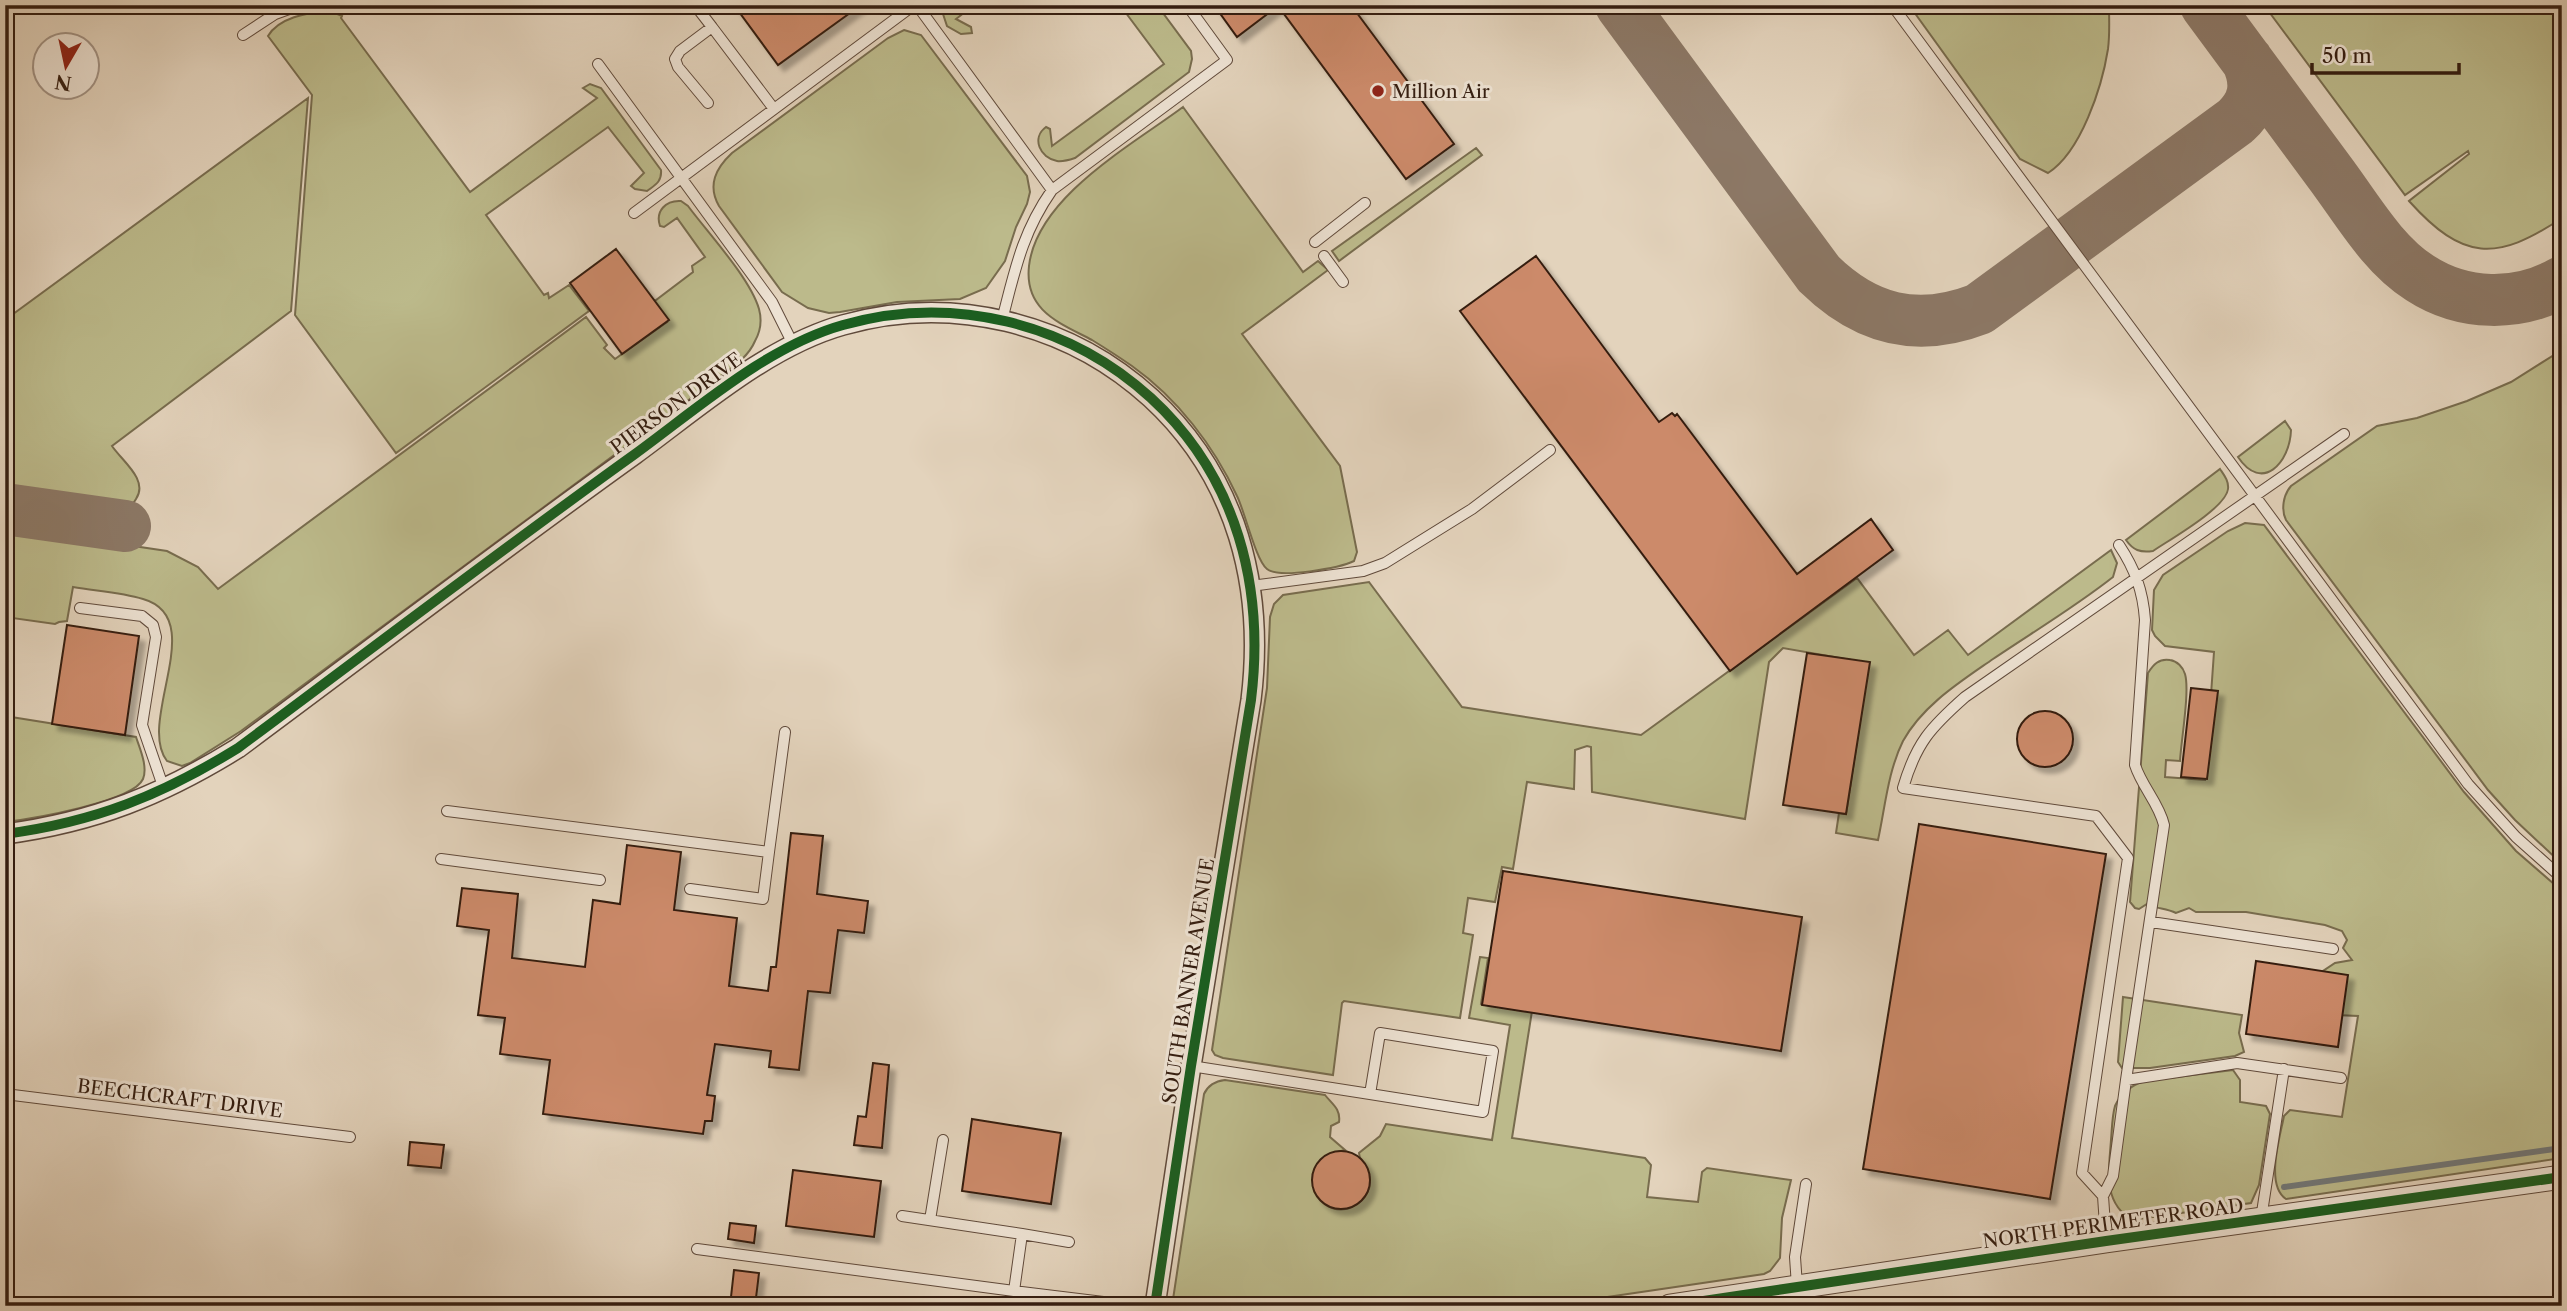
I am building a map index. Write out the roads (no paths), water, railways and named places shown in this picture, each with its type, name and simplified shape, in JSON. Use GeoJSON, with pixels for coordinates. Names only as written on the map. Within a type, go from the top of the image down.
{"type":"FeatureCollection","features":[{"type":"Feature","properties":{"kind":"street","name":"PIERSON DRIVE"},"geometry":{"type":"LineString","coordinates":[[5,834],[92,818],[164,790],[206,768],[239,748],[761,363],[793,344],[840,325],[897,314],[942,313],[1002,320],[1046,333],[1084,350],[1118,370],[1156,403],[1199,455],[1223,495],[1240,537],[1251,586],[1256,662]]}},
{"type":"Feature","properties":{"kind":"street","name":"SOUTH BANNER AVENUE"},"geometry":{"type":"LineString","coordinates":[[1155,1306],[1256,662]]}},
{"type":"Feature","properties":{"kind":"street","name":"NORTH PERIMETER ROAD"},"geometry":{"type":"LineString","coordinates":[[1670,1306],[2562,1177]]}},
{"type":"Feature","properties":{"kind":"lane"},"geometry":{"type":"LineString","coordinates":[[243,35],[275,15],[300,5]]}},
{"type":"Feature","properties":{"kind":"lane"},"geometry":{"type":"LineString","coordinates":[[695,5],[774,109]]}},
{"type":"Feature","properties":{"kind":"lane"},"geometry":{"type":"LineString","coordinates":[[634,214],[915,5],[1052,190]]}},
{"type":"Feature","properties":{"kind":"lane"},"geometry":{"type":"LineString","coordinates":[[1002,320],[1025,237],[1052,190],[1227,60],[1187,5]]}},
{"type":"Feature","properties":{"kind":"lane"},"geometry":{"type":"LineString","coordinates":[[1892,5],[2468,784],[2516,837],[2562,878]]}},
{"type":"Feature","properties":{"kind":"lane"},"geometry":{"type":"LineString","coordinates":[[708,103],[678,67],[675,59],[680,51],[712,27]]}},
{"type":"Feature","properties":{"kind":"lane"},"geometry":{"type":"LineString","coordinates":[[598,64],[772,302],[793,344]]}},
{"type":"Feature","properties":{"kind":"lane"},"geometry":{"type":"LineString","coordinates":[[1315,242],[1365,203]]}},
{"type":"Feature","properties":{"kind":"lane"},"geometry":{"type":"LineString","coordinates":[[1324,256],[1343,282]]}},
{"type":"Feature","properties":{"kind":"lane"},"geometry":{"type":"LineString","coordinates":[[2103,1196],[2082,1173],[2127,858],[2096,816],[1903,788],[1912,758],[1934,724],[1975,690],[2137,579],[2173,550],[2344,434]]}},
{"type":"Feature","properties":{"kind":"lane"},"geometry":{"type":"LineString","coordinates":[[1251,586],[1363,571],[1385,563],[1472,509],[1550,450]]}},
{"type":"Feature","properties":{"kind":"lane"},"geometry":{"type":"LineString","coordinates":[[2106,1241],[2103,1196],[2113,1176],[2164,825],[2161,810],[2140,779],[2135,765],[2145,620],[2144,599],[2133,566],[2119,545]]}},
{"type":"Feature","properties":{"kind":"lane"},"geometry":{"type":"LineString","coordinates":[[80,607],[142,616],[153,625],[156,637],[142,725],[164,790]]}},
{"type":"Feature","properties":{"kind":"lane"},"geometry":{"type":"LineString","coordinates":[[690,889],[763,900],[785,732]]}},
{"type":"Feature","properties":{"kind":"lane"},"geometry":{"type":"LineString","coordinates":[[447,811],[769,852]]}},
{"type":"Feature","properties":{"kind":"lane"},"geometry":{"type":"LineString","coordinates":[[441,859],[600,880]]}},
{"type":"Feature","properties":{"kind":"lane"},"geometry":{"type":"LineString","coordinates":[[2151,922],[2333,950]]}},
{"type":"Feature","properties":{"kind":"lane"},"geometry":{"type":"LineString","coordinates":[[1191,1066],[1483,1112],[1493,1051],[1380,1033],[1370,1094]]}},
{"type":"Feature","properties":{"kind":"lane"},"geometry":{"type":"LineString","coordinates":[[2126,1080],[2238,1063],[2341,1078]]}},
{"type":"Feature","properties":{"kind":"lane"},"geometry":{"type":"LineString","coordinates":[[2260,1219],[2284,1069]]}},
{"type":"Feature","properties":{"kind":"lane","name":"BEECHCRAFT DRIVE"},"geometry":{"type":"LineString","coordinates":[[5,1094],[350,1137]]}},
{"type":"Feature","properties":{"kind":"lane"},"geometry":{"type":"LineString","coordinates":[[930,1220],[943,1140]]}},
{"type":"Feature","properties":{"kind":"lane"},"geometry":{"type":"LineString","coordinates":[[1797,1287],[1795,1257],[1806,1184]]}},
{"type":"Feature","properties":{"kind":"lane"},"geometry":{"type":"LineString","coordinates":[[902,1216],[1069,1242]]}},
{"type":"Feature","properties":{"kind":"lane"},"geometry":{"type":"LineString","coordinates":[[1014,1291],[1022,1234]]}},
{"type":"Feature","properties":{"kind":"lane"},"geometry":{"type":"LineString","coordinates":[[697,1249],[1136,1306]]}},
{"type":"Feature","properties":{"kind":"waterway"},"geometry":{"type":"LineString","coordinates":[[2284,1187],[2562,1148]]}},
{"type":"Feature","properties":{"kind":"place","name":"Million Air"},"geometry":{"type":"Point","coordinates":[1378,91]}}]}
